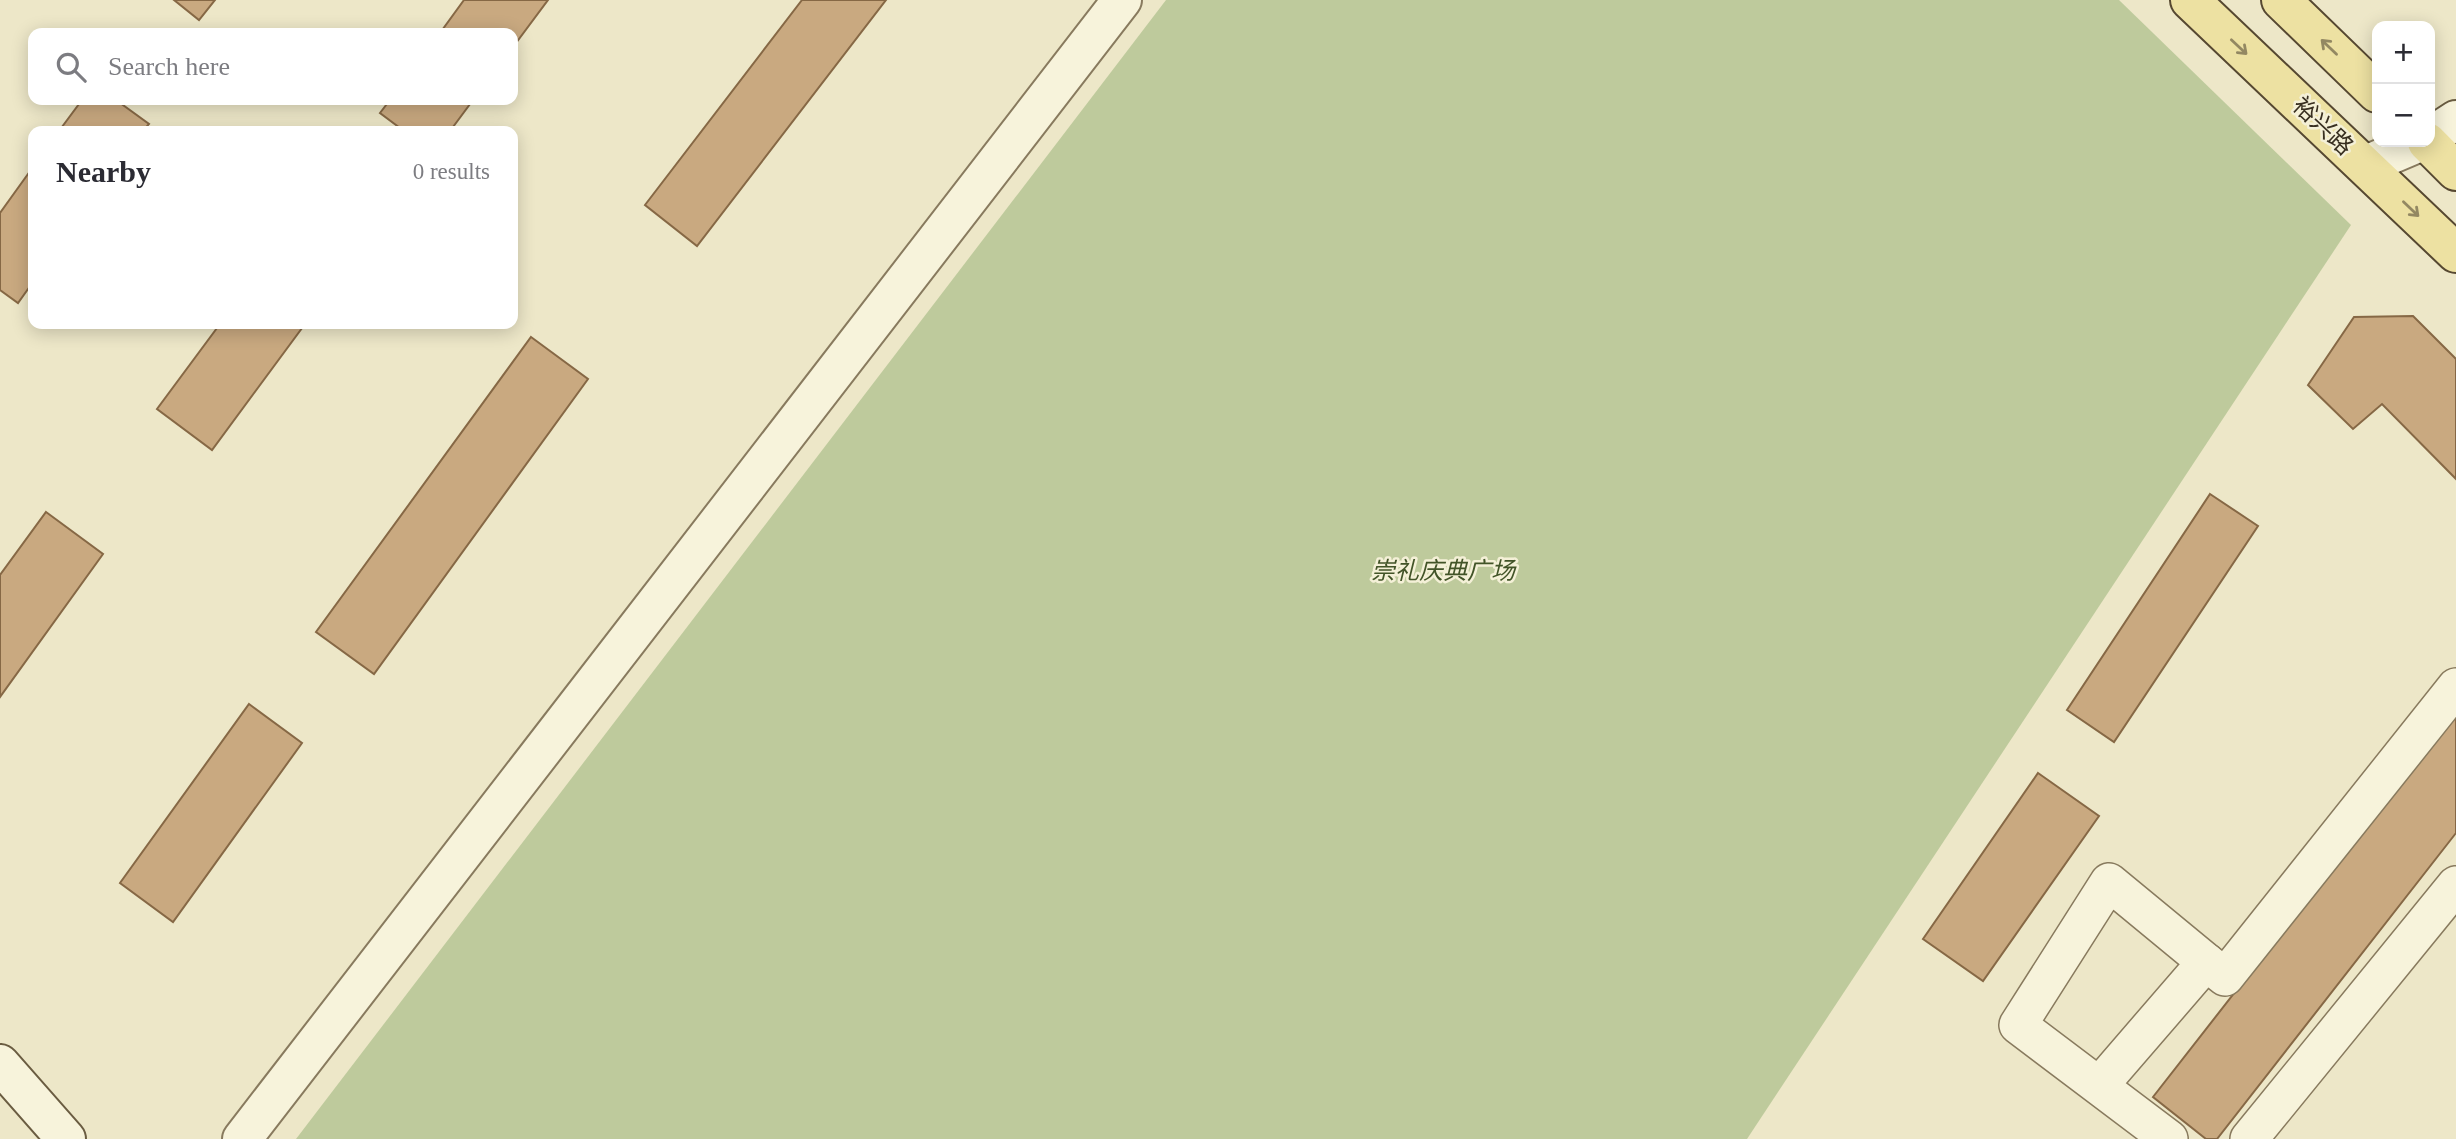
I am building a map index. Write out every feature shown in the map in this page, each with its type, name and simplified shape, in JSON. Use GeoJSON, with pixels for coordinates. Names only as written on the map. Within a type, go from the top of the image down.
{"type":"FeatureCollection","features":[{"type":"Feature","properties":{"kind":"main road","name":"裕兴路"},"geometry":{"type":"LineString","coordinates":[[2190,0],[2456,253]]}},
{"type":"Feature","properties":{"kind":"main road"},"geometry":{"type":"LineString","coordinates":[[2281,0],[2372,88]]}},
{"type":"Feature","properties":{"kind":"main road"},"geometry":{"type":"LineString","coordinates":[[2432,147],[2456,171]]}},
{"type":"Feature","properties":{"kind":"street"},"geometry":{"type":"LineString","coordinates":[[242,1139],[1122,0]]}},
{"type":"Feature","properties":{"kind":"street"},"geometry":{"type":"LineString","coordinates":[[2435,134],[2456,120]]}},
{"type":"Feature","properties":{"kind":"street"},"geometry":{"type":"LineString","coordinates":[[2366,165],[2408,147]]}},
{"type":"Feature","properties":{"kind":"street"},"geometry":{"type":"LineString","coordinates":[[2169,1139],[2018,1025],[2109,882],[2225,977],[2456,687]]}},
{"type":"Feature","properties":{"kind":"street"},"geometry":{"type":"LineString","coordinates":[[2249,1139],[2456,885]]}},
{"type":"Feature","properties":{"kind":"street"},"geometry":{"type":"LineString","coordinates":[[2099,1086],[2206,962]]}},
{"type":"Feature","properties":{"kind":"street"},"geometry":{"type":"LineString","coordinates":[[0,1064],[66,1139]]}},
{"type":"Feature","properties":{"kind":"green space","name":"崇礼庆典广场"},"geometry":{"type":"Polygon","coordinates":[[[1166,0],[2119,0],[2351,225],[1747,1139],[296,1139],[1166,0]]]}},
{"type":"Feature","properties":{"kind":"building"},"geometry":{"type":"Polygon","coordinates":[[[174,0],[215,0],[199,20],[174,0]]]}},
{"type":"Feature","properties":{"kind":"building"},"geometry":{"type":"Polygon","coordinates":[[[464,0],[548,0],[518,40],[518,28],[444,28],[464,0]]]}},
{"type":"Feature","properties":{"kind":"building"},"geometry":{"type":"Polygon","coordinates":[[[802,0],[886,0],[697,246],[645,205],[802,0]]]}},
{"type":"Feature","properties":{"kind":"building"},"geometry":{"type":"Polygon","coordinates":[[[78,105],[123,105],[149,124],[147,126],[63,126],[78,105]]]}},
{"type":"Feature","properties":{"kind":"building"},"geometry":{"type":"Polygon","coordinates":[[[386,105],[469,105],[454,126],[397,126],[380,113],[386,105]]]}},
{"type":"Feature","properties":{"kind":"building"},"geometry":{"type":"Polygon","coordinates":[[[28,174],[28,289],[18,303],[0,290],[0,213],[28,174]]]}},
{"type":"Feature","properties":{"kind":"building"},"geometry":{"type":"Polygon","coordinates":[[[2413,316],[2456,359],[2456,479],[2382,404],[2353,429],[2308,385],[2354,317],[2413,316]]]}},
{"type":"Feature","properties":{"kind":"building"},"geometry":{"type":"Polygon","coordinates":[[[216,329],[301,329],[212,450],[157,409],[216,329]]]}},
{"type":"Feature","properties":{"kind":"building"},"geometry":{"type":"Polygon","coordinates":[[[531,337],[588,379],[374,674],[316,632],[531,337]]]}},
{"type":"Feature","properties":{"kind":"building"},"geometry":{"type":"Polygon","coordinates":[[[2210,494],[2258,526],[2114,742],[2067,710],[2210,494]]]}},
{"type":"Feature","properties":{"kind":"building"},"geometry":{"type":"Polygon","coordinates":[[[46,512],[103,554],[0,697],[0,575],[46,512]]]}},
{"type":"Feature","properties":{"kind":"building"},"geometry":{"type":"Polygon","coordinates":[[[249,704],[302,743],[173,922],[120,883],[249,704]]]}},
{"type":"Feature","properties":{"kind":"building"},"geometry":{"type":"Polygon","coordinates":[[[2456,709],[2456,833],[2217,1139],[2206,1139],[2153,1097],[2456,709]]]}},
{"type":"Feature","properties":{"kind":"building"},"geometry":{"type":"Polygon","coordinates":[[[2038,773],[2099,816],[1983,981],[1923,939],[2038,773]]]}}]}
